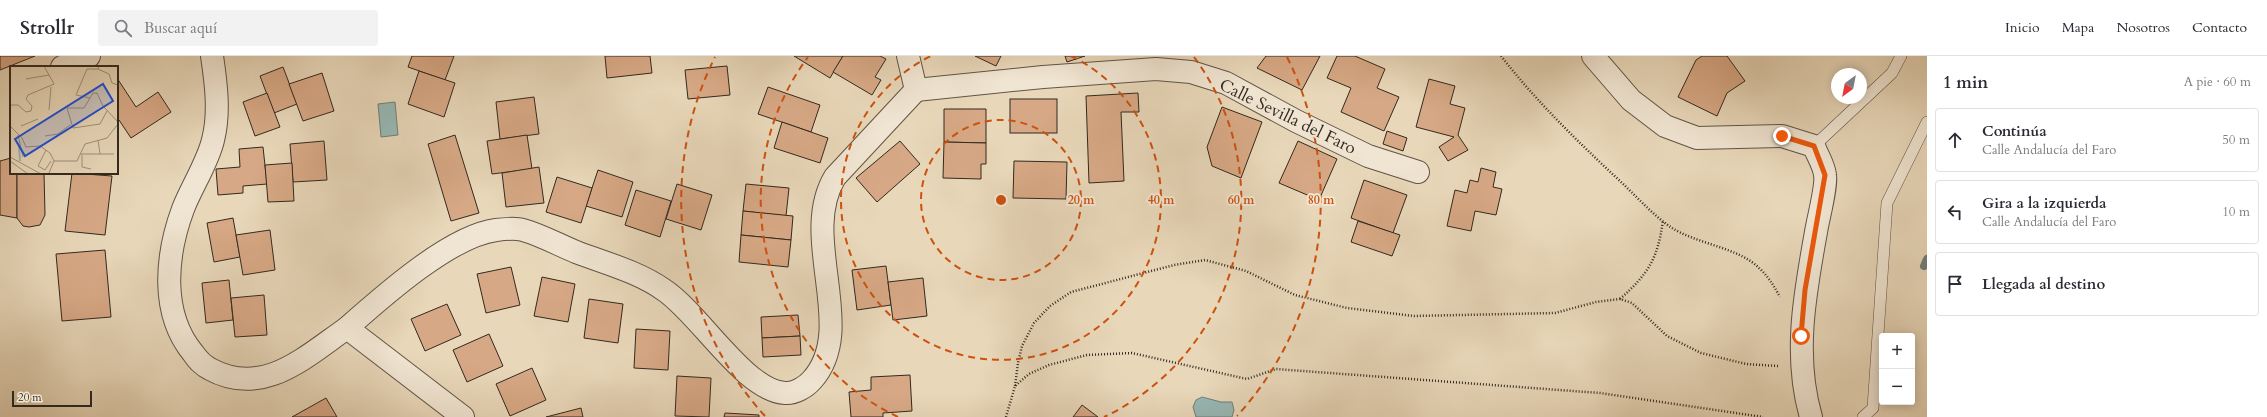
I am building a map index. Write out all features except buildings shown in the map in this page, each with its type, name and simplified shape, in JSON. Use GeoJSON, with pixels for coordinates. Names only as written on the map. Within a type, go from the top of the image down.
{"type":"FeatureCollection","features":[{"type":"Feature","properties":{"kind":"street"},"geometry":{"type":"LineString","coordinates":[[64,66],[89,56]]}},
{"type":"Feature","properties":{"kind":"street"},"geometry":{"type":"LineString","coordinates":[[212,56],[217,108],[213,141],[183,208],[174,235],[170,264],[169,289],[173,317],[183,342],[202,365],[224,377],[249,381],[270,376],[293,365],[347,328],[386,294],[449,249],[470,237],[496,230],[522,230],[642,278],[664,290],[683,306],[753,380],[770,390],[786,394],[799,390],[811,381],[821,366],[829,347],[832,328],[824,268],[823,211],[827,191],[835,177],[916,90],[908,56]]}},
{"type":"Feature","properties":{"kind":"street"},"geometry":{"type":"LineString","coordinates":[[1594,56],[1632,100],[1665,126],[1697,138],[1782,136],[1814,146],[1825,175],[1805,290],[1801,336],[1806,400],[1811,417]]}},
{"type":"Feature","properties":{"kind":"street","name":"Calle Sevilla del Faro"},"geometry":{"type":"LineString","coordinates":[[916,90],[1066,75],[1156,70],[1191,72],[1226,83],[1296,121],[1368,156],[1418,172]]}},
{"type":"Feature","properties":{"kind":"street"},"geometry":{"type":"LineString","coordinates":[[347,328],[462,417]]}},
{"type":"Feature","properties":{"kind":"lane"},"geometry":{"type":"LineString","coordinates":[[1814,146],[1892,73],[1901,56]]}},
{"type":"Feature","properties":{"kind":"lane"},"geometry":{"type":"LineString","coordinates":[[1863,417],[1873,408],[1887,203],[1927,122]]}},
{"type":"Feature","properties":{"kind":"path"},"geometry":{"type":"LineString","coordinates":[[1501,56],[1534,98],[1584,147],[1663,220],[1690,238],[1742,257],[1758,266],[1770,280],[1781,299]]}},
{"type":"Feature","properties":{"kind":"path"},"geometry":{"type":"LineString","coordinates":[[1620,300],[1636,284],[1656,255],[1663,220]]}},
{"type":"Feature","properties":{"kind":"path"},"geometry":{"type":"LineString","coordinates":[[1006,417],[1016,386],[1018,363],[1022,346],[1034,323],[1050,306],[1071,292],[1174,265],[1205,260],[1246,271],[1295,295],[1347,308],[1414,316],[1555,313],[1596,302],[1620,300],[1632,304],[1667,336],[1701,353],[1746,364],[1803,367]]}},
{"type":"Feature","properties":{"kind":"path"},"geometry":{"type":"LineString","coordinates":[[1016,386],[1029,374],[1049,365],[1087,355],[1132,353],[1247,379],[1276,369],[1592,392],[1763,417]]}},
{"type":"Feature","properties":{"kind":"water"},"geometry":{"type":"Polygon","coordinates":[[[395,102],[398,135],[381,137],[378,104],[395,102]]]}},
{"type":"Feature","properties":{"kind":"water"},"geometry":{"type":"Polygon","coordinates":[[[1202,397],[1221,402],[1232,402],[1234,410],[1232,417],[1196,417],[1193,407],[1196,400],[1202,397]]]}},
{"type":"Feature","properties":{"kind":"waterway"},"geometry":{"type":"LineString","coordinates":[[1924,266],[1927,259]]}},
{"type":"Feature","properties":{"kind":"route"},"geometry":{"type":"LineString","coordinates":[[1782,136],[1814,146],[1825,175],[1805,290],[1801,336]]}}]}
